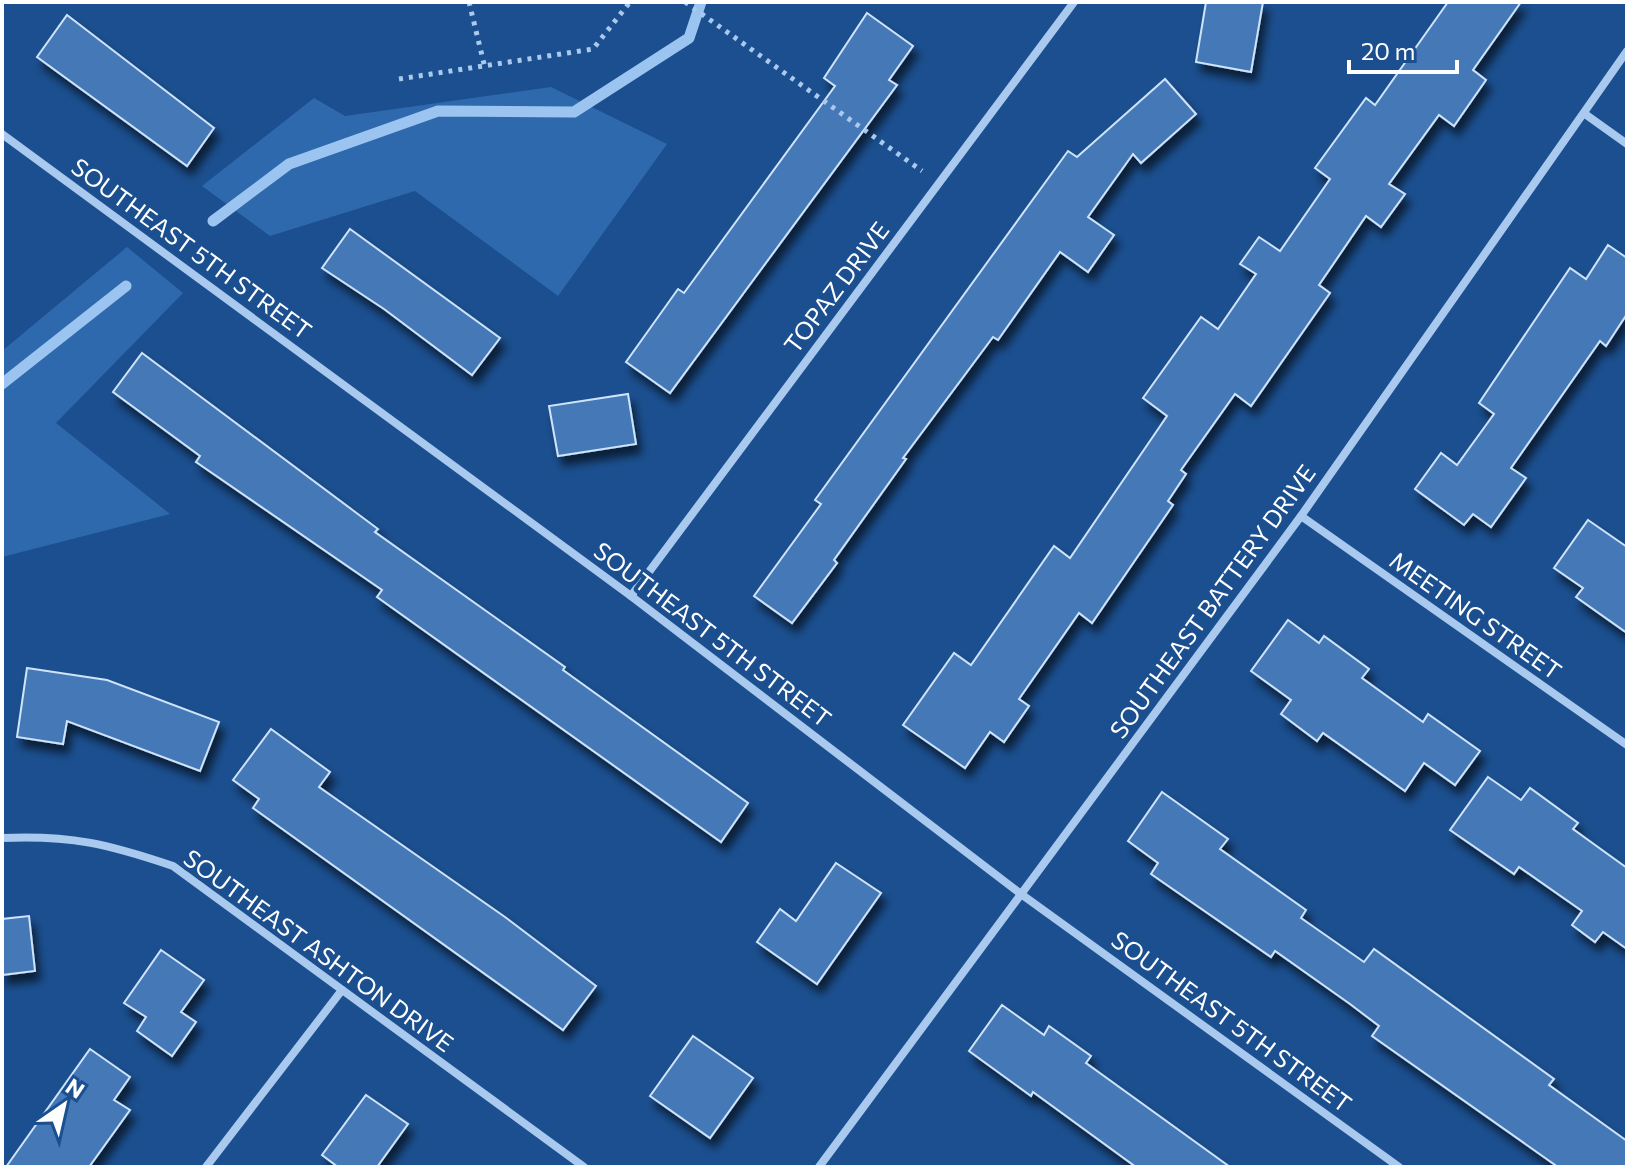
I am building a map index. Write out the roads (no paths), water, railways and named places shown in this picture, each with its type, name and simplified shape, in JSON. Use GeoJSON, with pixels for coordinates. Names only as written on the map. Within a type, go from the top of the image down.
{"type":"FeatureCollection","features":[{"type":"Feature","properties":{"kind":"street","name":"TOPAZ DRIVE"},"geometry":{"type":"LineString","coordinates":[[631,596],[1074,2]]}},
{"type":"Feature","properties":{"kind":"street","name":"SOUTHEAST BATTERY DRIVE"},"geometry":{"type":"LineString","coordinates":[[819,1167],[1301,516],[1627,51]]}},
{"type":"Feature","properties":{"kind":"street"},"geometry":{"type":"LineString","coordinates":[[1585,114],[1627,144]]}},
{"type":"Feature","properties":{"kind":"street","name":"SOUTHEAST 5TH STREET"},"geometry":{"type":"LineString","coordinates":[[2,134],[631,596],[1021,894],[1399,1167]]}},
{"type":"Feature","properties":{"kind":"street","name":"MEETING STREET"},"geometry":{"type":"LineString","coordinates":[[1301,516],[1627,745]]}},
{"type":"Feature","properties":{"kind":"street","name":"SOUTHEAST ASHTON DRIVE"},"geometry":{"type":"LineString","coordinates":[[2,838],[53,836],[116,847],[173,866],[584,1167]]}},
{"type":"Feature","properties":{"kind":"street"},"geometry":{"type":"LineString","coordinates":[[206,1167],[342,990]]}},
{"type":"Feature","properties":{"kind":"waterway"},"geometry":{"type":"LineString","coordinates":[[213,221],[289,164],[438,111],[574,112],[689,38],[701,2]]}},
{"type":"Feature","properties":{"kind":"waterway"},"geometry":{"type":"LineString","coordinates":[[2,384],[126,286]]}}]}
